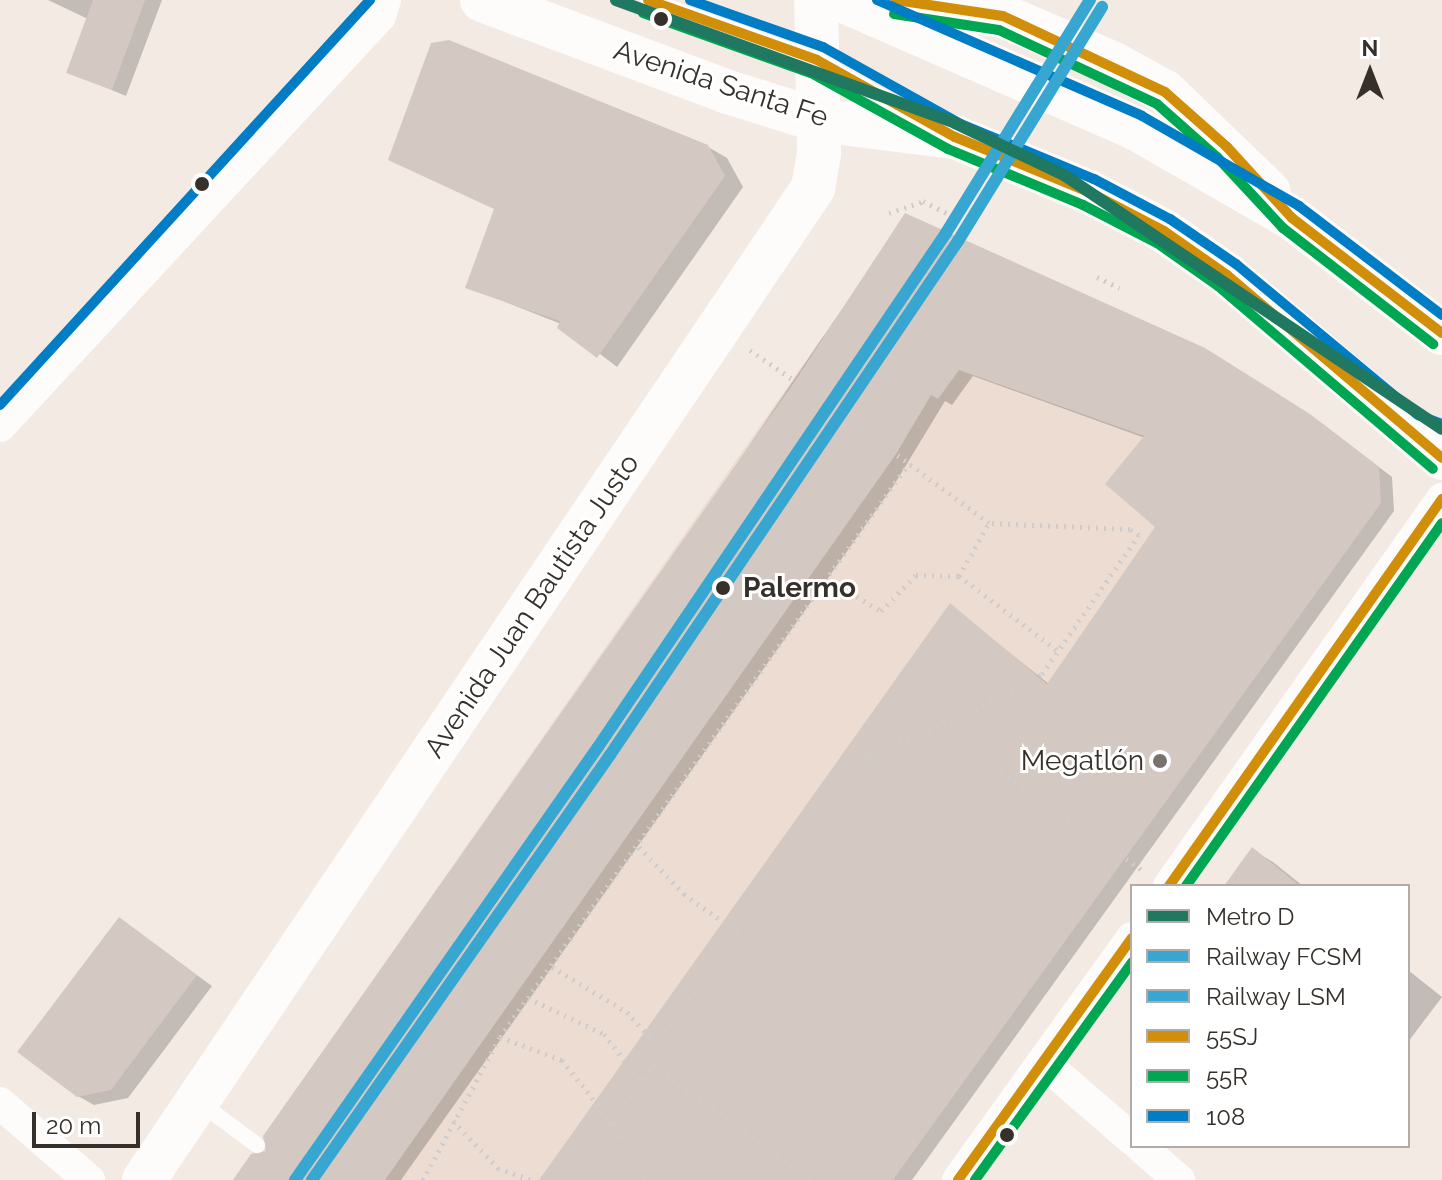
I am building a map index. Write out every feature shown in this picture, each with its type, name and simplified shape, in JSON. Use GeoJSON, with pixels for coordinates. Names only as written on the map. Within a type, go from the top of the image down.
{"type":"FeatureCollection","features":[{"type":"Feature","properties":{"kind":"main road","name":"Avenida Santa Fe"},"geometry":{"type":"LineString","coordinates":[[482,0],[818,120],[955,137],[1089,192],[1164,231],[1227,275],[1426,433],[1442,458]]}},
{"type":"Feature","properties":{"kind":"main road","name":"Avenida Juan Bautista Justo"},"geometry":{"type":"LineString","coordinates":[[144,1180],[813,188],[818,120],[816,0]]}},
{"type":"Feature","properties":{"kind":"main road"},"geometry":{"type":"LineString","coordinates":[[842,0],[1135,128],[1292,218],[1442,333]]}},
{"type":"Feature","properties":{"kind":"main road"},"geometry":{"type":"LineString","coordinates":[[896,0],[1003,16],[1114,64],[1176,101],[1227,147],[1292,218]]}},
{"type":"Feature","properties":{"kind":"street"},"geometry":{"type":"LineString","coordinates":[[0,426],[380,16],[385,0]]}},
{"type":"Feature","properties":{"kind":"street"},"geometry":{"type":"LineString","coordinates":[[1161,882],[1442,499]]}},
{"type":"Feature","properties":{"kind":"street"},"geometry":{"type":"LineString","coordinates":[[958,1180],[1130,941]]}},
{"type":"Feature","properties":{"kind":"street"},"geometry":{"type":"LineString","coordinates":[[1044,1063],[1130,1137]]}},
{"type":"Feature","properties":{"kind":"street"},"geometry":{"type":"LineString","coordinates":[[0,1103],[89,1180]]}},
{"type":"Feature","properties":{"kind":"street"},"geometry":{"type":"LineString","coordinates":[[1142,1148],[1179,1180]]}},
{"type":"Feature","properties":{"kind":"lane"},"geometry":{"type":"LineString","coordinates":[[648,0],[817,60],[955,137]]}},
{"type":"Feature","properties":{"kind":"lane"},"geometry":{"type":"LineString","coordinates":[[198,1102],[257,1145]]}},
{"type":"Feature","properties":{"kind":"path"},"geometry":{"type":"LineString","coordinates":[[889,213],[923,201],[951,215]]}},
{"type":"Feature","properties":{"kind":"path"},"geometry":{"type":"LineString","coordinates":[[1097,277],[1120,288]]}},
{"type":"Feature","properties":{"kind":"path"},"geometry":{"type":"LineString","coordinates":[[720,328],[795,381]]}},
{"type":"Feature","properties":{"kind":"path"},"geometry":{"type":"LineString","coordinates":[[613,1124],[654,1066],[657,1045],[736,931],[870,755],[976,710],[1042,674],[1139,535],[1130,529],[989,523],[896,454]]}},
{"type":"Feature","properties":{"kind":"path"},"geometry":{"type":"LineString","coordinates":[[423,1180],[500,1037],[639,847],[909,463]]}},
{"type":"Feature","properties":{"kind":"path"},"geometry":{"type":"LineString","coordinates":[[959,576],[989,523]]}},
{"type":"Feature","properties":{"kind":"path"},"geometry":{"type":"LineString","coordinates":[[829,580],[881,611],[916,575],[959,576],[1057,650]]}},
{"type":"Feature","properties":{"kind":"path"},"geometry":{"type":"LineString","coordinates":[[976,710],[1002,771],[1161,882]]}},
{"type":"Feature","properties":{"kind":"path"},"geometry":{"type":"LineString","coordinates":[[639,847],[684,894],[736,931]]}},
{"type":"Feature","properties":{"kind":"path"},"geometry":{"type":"LineString","coordinates":[[552,967],[627,1012],[657,1045]]}},
{"type":"Feature","properties":{"kind":"path"},"geometry":{"type":"LineString","coordinates":[[528,998],[604,1034],[642,1083]]}},
{"type":"Feature","properties":{"kind":"path"},"geometry":{"type":"LineString","coordinates":[[500,1037],[562,1060],[613,1124],[644,1180]]}},
{"type":"Feature","properties":{"kind":"path"},"geometry":{"type":"LineString","coordinates":[[654,1066],[811,1180]]}},
{"type":"Feature","properties":{"kind":"path"},"geometry":{"type":"LineString","coordinates":[[453,1121],[498,1168],[531,1180]]}},
{"type":"Feature","properties":{"kind":"shaded area"},"geometry":{"type":"Polygon","coordinates":[[[823,336],[888,388],[959,370],[1156,412],[1346,549],[893,1180],[233,1180],[823,336]]]}},
{"type":"Feature","properties":{"kind":"building"},"geometry":{"type":"Polygon","coordinates":[[[93,0],[145,0],[112,90],[66,73],[93,0]]]}},
{"type":"Feature","properties":{"kind":"building"},"geometry":{"type":"Polygon","coordinates":[[[449,40],[708,145],[725,176],[597,358],[557,328],[560,321],[465,288],[494,209],[388,160],[431,43],[449,40]]]}},
{"type":"Feature","properties":{"kind":"building"},"geometry":{"type":"Polygon","coordinates":[[[905,213],[1205,348],[1310,414],[1379,467],[1381,503],[893,1180],[539,1180],[950,603],[1047,684],[1155,527],[1105,484],[1144,436],[959,370],[938,399],[931,395],[896,454],[385,1180],[233,1180],[251,1154],[266,1151],[263,1136],[795,381],[905,213]]]}},
{"type":"Feature","properties":{"kind":"building"},"geometry":{"type":"Polygon","coordinates":[[[1252,847],[1298,884],[1225,884],[1252,847]]]}},
{"type":"Feature","properties":{"kind":"building"},"geometry":{"type":"Polygon","coordinates":[[[119,917],[197,975],[111,1090],[77,1097],[17,1052],[119,917]]]}},
{"type":"Feature","properties":{"kind":"metro line","name":"D"},"geometry":{"type":"LineString","coordinates":[[616,0],[955,123],[1064,175],[1442,429]]}},
{"type":"Feature","properties":{"kind":"rail line","name":"FCSM"},"geometry":{"type":"LineString","coordinates":[[295,1180],[598,747],[946,233],[1090,0]]}},
{"type":"Feature","properties":{"kind":"rail line","name":"LSM"},"geometry":{"type":"LineString","coordinates":[[312,1180],[610,755],[958,241],[1102,7]]}},
{"type":"Feature","properties":{"kind":"transit line","name":"108"},"geometry":{"type":"LineString","coordinates":[[0,405],[370,0]]}},
{"type":"Feature","properties":{"kind":"transit line","name":"55SJ"},"geometry":{"type":"LineString","coordinates":[[648,0],[817,60],[955,137],[1089,192],[1164,231],[1227,275],[1442,458]]}},
{"type":"Feature","properties":{"kind":"transit line","name":"108"},"geometry":{"type":"LineString","coordinates":[[690,0],[823,47],[961,124],[1094,179],[1170,219],[1236,264],[1418,415],[1442,424]]}},
{"type":"Feature","properties":{"kind":"transit line","name":"108"},"geometry":{"type":"LineString","coordinates":[[877,0],[1142,116],[1299,206],[1442,315]]}},
{"type":"Feature","properties":{"kind":"transit line","name":"55SJ"},"geometry":{"type":"LineString","coordinates":[[896,0],[1003,16],[1165,92],[1227,147],[1292,218],[1442,333]]}},
{"type":"Feature","properties":{"kind":"transit line","name":"55R"},"geometry":{"type":"LineString","coordinates":[[643,13],[811,73],[948,149],[1083,205],[1157,243],[1218,286],[1433,469]]}},
{"type":"Feature","properties":{"kind":"transit line","name":"55R"},"geometry":{"type":"LineString","coordinates":[[894,14],[999,30],[1157,104],[1217,157],[1283,228],[1433,344]]}},
{"type":"Feature","properties":{"kind":"transit line","name":"55SJ"},"geometry":{"type":"LineString","coordinates":[[1170,884],[1442,499]]}},
{"type":"Feature","properties":{"kind":"transit line","name":"55R"},"geometry":{"type":"LineString","coordinates":[[1187,884],[1442,523]]}},
{"type":"Feature","properties":{"kind":"transit line","name":"55SJ"},"geometry":{"type":"LineString","coordinates":[[958,1180],[1130,941]]}},
{"type":"Feature","properties":{"kind":"transit line","name":"55R"},"geometry":{"type":"LineString","coordinates":[[975,1180],[1130,965]]}},
{"type":"Feature","properties":{"kind":"place","name":"Palermo"},"geometry":{"type":"Point","coordinates":[723,588]}},
{"type":"Feature","properties":{"kind":"place","name":"Megatlón"},"geometry":{"type":"Point","coordinates":[1160,761]}}]}
